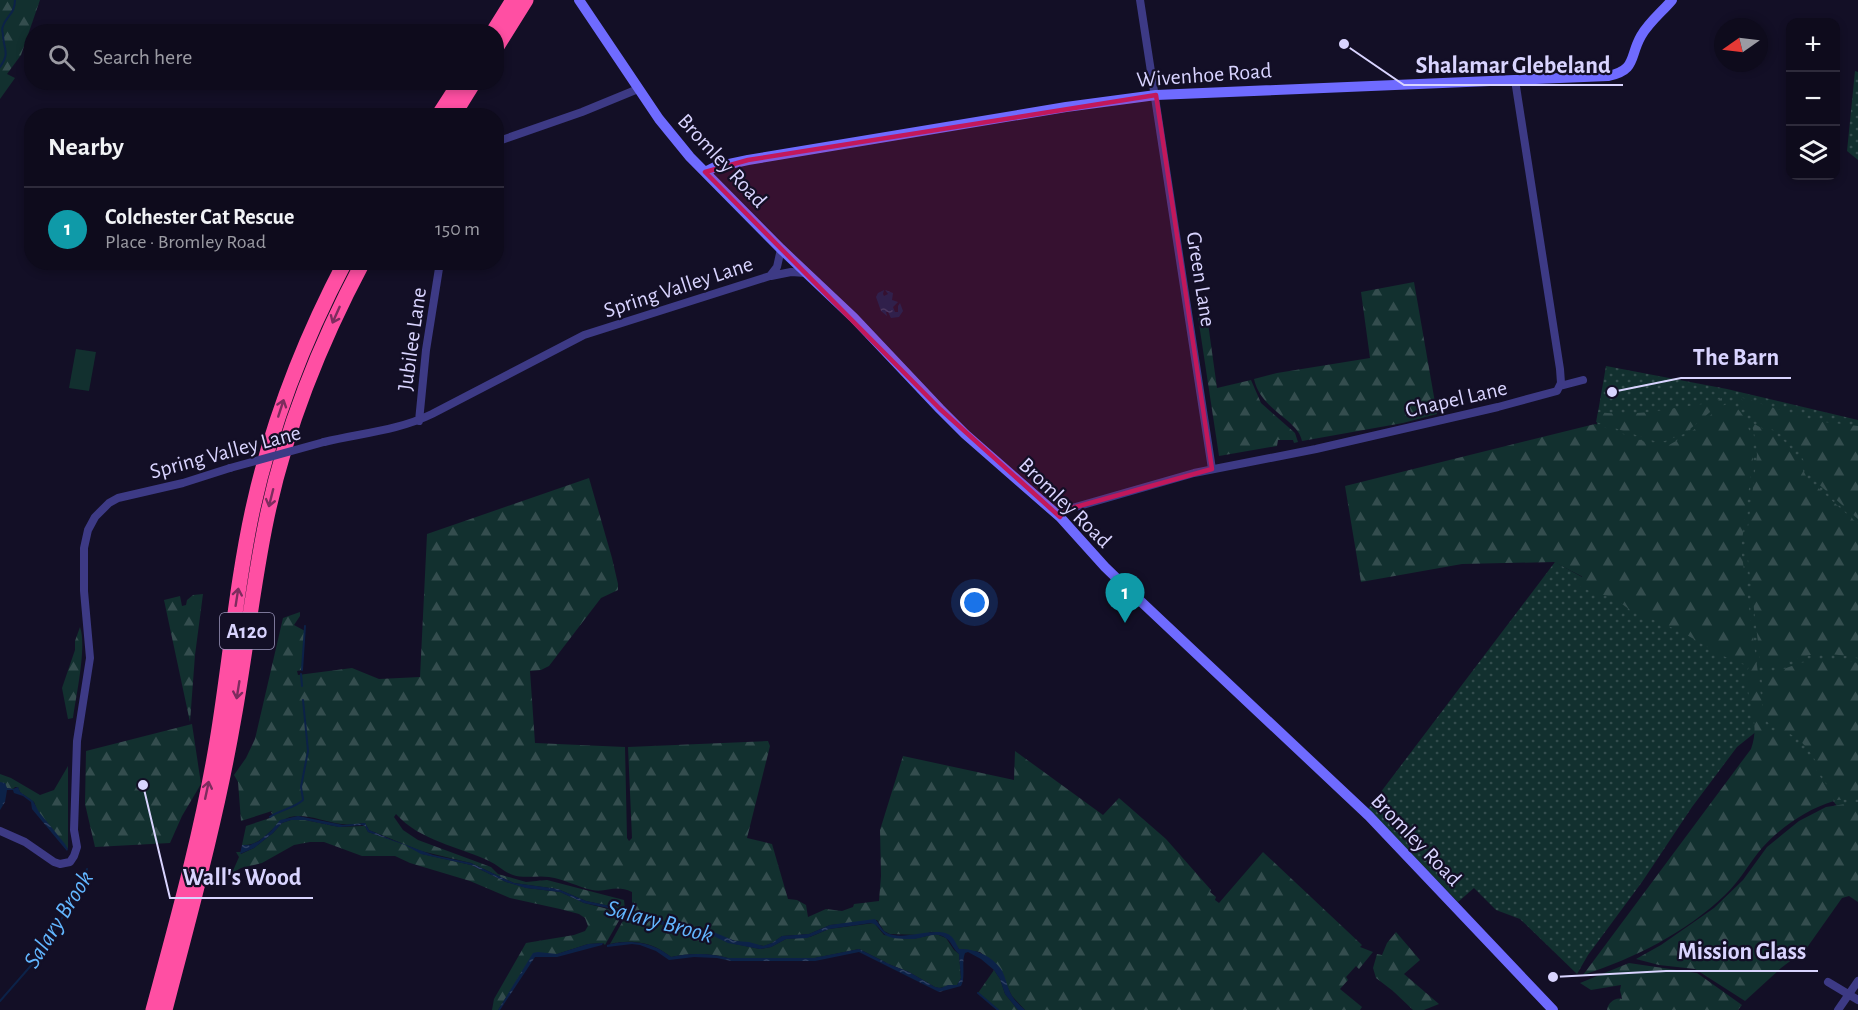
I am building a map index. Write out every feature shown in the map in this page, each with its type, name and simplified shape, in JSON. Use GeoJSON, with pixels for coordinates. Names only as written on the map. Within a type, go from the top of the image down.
{"type":"FeatureCollection","features":[{"type":"Feature","properties":{"kind":"highway"},"geometry":{"type":"LineString","coordinates":[[498,24],[513,0]]}},
{"type":"Feature","properties":{"kind":"highway"},"geometry":{"type":"LineString","coordinates":[[504,35],[526,0]]}},
{"type":"Feature","properties":{"kind":"highway"},"geometry":{"type":"LineString","coordinates":[[443,108],[455,90]]}},
{"type":"Feature","properties":{"kind":"highway"},"geometry":{"type":"LineString","coordinates":[[458,108],[469,90]]}},
{"type":"Feature","properties":{"kind":"highway","name":"A120"},"geometry":{"type":"LineString","coordinates":[[153,1010],[182,899],[215,753],[237,595],[265,456],[287,388],[341,270]]}},
{"type":"Feature","properties":{"kind":"highway","name":"A120"},"geometry":{"type":"LineString","coordinates":[[165,1010],[216,805],[234,719],[267,515],[280,465],[293,420],[320,351],[342,300],[359,270]]}},
{"type":"Feature","properties":{"kind":"street","name":"Bromley Road"},"geometry":{"type":"LineString","coordinates":[[579,0],[675,140],[705,172],[781,249],[854,318],[965,434],[1060,517],[1134,595],[1369,816],[1553,1010]]}},
{"type":"Feature","properties":{"kind":"street","name":"Green Lane"},"geometry":{"type":"LineString","coordinates":[[1140,0],[1212,469]]}},
{"type":"Feature","properties":{"kind":"street","name":"Wivenhoe Road"},"geometry":{"type":"LineString","coordinates":[[705,172],[715,167],[748,160],[1056,109],[1156,95],[1608,76],[1621,72],[1631,63],[1642,35],[1672,0]]}},
{"type":"Feature","properties":{"kind":"street"},"geometry":{"type":"LineString","coordinates":[[1515,80],[1560,369],[1560,386]]}},
{"type":"Feature","properties":{"kind":"street"},"geometry":{"type":"LineString","coordinates":[[504,139],[572,116],[638,88]]}},
{"type":"Feature","properties":{"kind":"street","name":"Spring Valley Lane"},"geometry":{"type":"LineString","coordinates":[[770,276],[777,267],[781,249]]}},
{"type":"Feature","properties":{"kind":"street","name":"Jubilee Lane"},"geometry":{"type":"LineString","coordinates":[[419,421],[426,350],[439,270]]}},
{"type":"Feature","properties":{"kind":"street","name":"Spring Valley Lane"},"geometry":{"type":"LineString","coordinates":[[0,831],[25,842],[50,861],[57,863],[70,862],[76,852],[74,826],[77,741],[90,658],[83,561],[86,539],[95,517],[109,503],[118,498],[183,483],[324,442],[396,428],[419,421],[584,335],[770,276],[791,272],[806,273]]}},
{"type":"Feature","properties":{"kind":"street","name":"Chapel Lane"},"geometry":{"type":"LineString","coordinates":[[1060,517],[1065,510],[1139,487],[1498,407],[1550,394],[1557,391],[1560,386],[1583,380]]}},
{"type":"Feature","properties":{"kind":"street"},"geometry":{"type":"LineString","coordinates":[[1828,981],[1858,1000]]}},
{"type":"Feature","properties":{"kind":"street"},"geometry":{"type":"LineString","coordinates":[[1839,1010],[1858,981]]}},
{"type":"Feature","properties":{"kind":"highlighted area"},"geometry":{"type":"Polygon","coordinates":[[[1156,95],[1212,469],[1065,510],[1060,517],[940,409],[705,172],[748,160],[1156,95]]]}},
{"type":"Feature","properties":{"kind":"green space"},"geometry":{"type":"Polygon","coordinates":[[[0,0],[40,0],[32,24],[24,24],[24,46],[21,55],[7,74],[15,78],[0,99],[0,0]]]}},
{"type":"Feature","properties":{"kind":"green space"},"geometry":{"type":"Polygon","coordinates":[[[1855,71],[1858,72],[1858,160],[1847,151],[1855,71]]]}},
{"type":"Feature","properties":{"kind":"green space"},"geometry":{"type":"Polygon","coordinates":[[[1414,282],[1437,414],[1403,423],[1302,441],[1294,427],[1264,399],[1254,379],[1277,373],[1370,358],[1361,292],[1414,282]]]}},
{"type":"Feature","properties":{"kind":"green space"},"geometry":{"type":"Polygon","coordinates":[[[1207,316],[1217,388],[1251,380],[1261,403],[1295,433],[1298,442],[1278,440],[1277,446],[1219,456],[1198,317],[1207,316]]]}},
{"type":"Feature","properties":{"kind":"green space"},"geometry":{"type":"Polygon","coordinates":[[[76,349],[96,352],[89,391],[69,388],[76,349]]]}},
{"type":"Feature","properties":{"kind":"green space"},"geometry":{"type":"Polygon","coordinates":[[[1606,366],[1727,389],[1858,420],[1858,804],[1837,806],[1819,783],[1762,727],[1737,747],[1692,807],[1577,974],[1520,919],[1496,910],[1474,888],[1458,902],[1368,809],[1555,562],[1582,577],[1598,412],[1606,366]]]}},
{"type":"Feature","properties":{"kind":"green space"},"geometry":{"type":"Polygon","coordinates":[[[1740,397],[1816,421],[1858,426],[1858,519],[1815,481],[1795,445],[1756,420],[1740,397]]]}},
{"type":"Feature","properties":{"kind":"green space"},"geometry":{"type":"Polygon","coordinates":[[[1722,398],[1722,402],[1684,434],[1665,441],[1654,441],[1596,422],[1598,412],[1620,414],[1650,412],[1702,404],[1722,398]]]}},
{"type":"Feature","properties":{"kind":"green space"},"geometry":{"type":"Polygon","coordinates":[[[1729,403],[1741,412],[1752,443],[1753,459],[1741,548],[1765,725],[1771,730],[1788,736],[1807,753],[1834,801],[1804,814],[1777,833],[1762,848],[1730,890],[1710,909],[1676,933],[1622,961],[1583,975],[1751,749],[1754,726],[1747,685],[1749,666],[1723,656],[1680,631],[1630,610],[1613,597],[1594,593],[1575,584],[1583,577],[1554,562],[1462,564],[1361,582],[1345,486],[1595,424],[1651,444],[1669,445],[1690,433],[1720,407],[1729,403]]]}},
{"type":"Feature","properties":{"kind":"green space"},"geometry":{"type":"Polygon","coordinates":[[[1751,422],[1784,441],[1794,452],[1807,478],[1858,524],[1858,658],[1819,654],[1761,667],[1746,543],[1757,455],[1751,422]]]}},
{"type":"Feature","properties":{"kind":"green space"},"geometry":{"type":"Polygon","coordinates":[[[589,478],[612,558],[618,590],[601,598],[549,666],[541,670],[530,671],[535,743],[625,747],[627,838],[629,841],[632,838],[628,747],[768,741],[770,746],[747,838],[772,844],[788,899],[797,900],[806,905],[808,917],[826,909],[842,911],[853,907],[854,904],[879,901],[880,830],[903,756],[1014,780],[1015,751],[1103,815],[1119,798],[1166,839],[1211,890],[1210,892],[1219,903],[1263,852],[1362,945],[1360,947],[1373,952],[1359,969],[1356,966],[1346,977],[1348,980],[1340,989],[1362,1007],[1360,1010],[1025,1010],[1012,996],[997,966],[980,952],[959,949],[950,936],[943,933],[890,934],[884,931],[877,920],[830,925],[809,934],[782,936],[764,946],[735,941],[705,931],[691,931],[652,917],[637,918],[632,914],[632,892],[626,890],[592,890],[555,878],[513,875],[489,861],[416,831],[396,814],[394,817],[403,830],[418,840],[491,867],[498,874],[526,882],[547,880],[624,900],[625,910],[605,945],[603,943],[588,944],[557,954],[532,957],[498,1010],[492,1010],[494,999],[526,943],[585,931],[588,926],[585,918],[579,914],[510,898],[470,881],[410,863],[395,856],[362,856],[324,842],[294,845],[262,863],[241,868],[232,873],[239,857],[236,852],[241,852],[241,854],[254,848],[282,823],[291,820],[305,820],[339,827],[365,826],[368,832],[406,845],[422,854],[471,865],[506,882],[527,888],[560,892],[584,903],[621,914],[622,912],[615,907],[586,901],[558,889],[514,883],[471,863],[421,851],[369,830],[365,823],[344,824],[309,817],[290,817],[256,842],[242,845],[246,826],[270,818],[273,814],[272,811],[241,821],[238,782],[234,775],[255,739],[283,618],[300,612],[294,625],[305,631],[302,670],[297,671],[298,675],[352,668],[379,679],[420,677],[427,534],[589,478]]]}},
{"type":"Feature","properties":{"kind":"green space"},"geometry":{"type":"Polygon","coordinates":[[[203,594],[190,722],[164,600],[180,596],[182,606],[186,605],[187,600],[193,595],[203,594]]]}},
{"type":"Feature","properties":{"kind":"green space"},"geometry":{"type":"Polygon","coordinates":[[[80,627],[82,646],[80,671],[73,718],[68,719],[62,688],[80,627]]]}},
{"type":"Feature","properties":{"kind":"green space"},"geometry":{"type":"Polygon","coordinates":[[[1819,659],[1838,659],[1858,663],[1858,799],[1836,800],[1810,752],[1803,744],[1794,736],[1774,727],[1766,720],[1761,673],[1778,671],[1819,659]]]}},
{"type":"Feature","properties":{"kind":"green space"},"geometry":{"type":"Polygon","coordinates":[[[192,724],[201,784],[182,816],[170,843],[95,847],[85,804],[86,751],[192,724]]]}},
{"type":"Feature","properties":{"kind":"green space"},"geometry":{"type":"Polygon","coordinates":[[[68,766],[68,849],[38,812],[34,802],[20,792],[18,787],[7,788],[0,782],[0,774],[40,795],[54,790],[68,766]]]}},
{"type":"Feature","properties":{"kind":"green space"},"geometry":{"type":"Polygon","coordinates":[[[1858,802],[1858,902],[1849,896],[1842,898],[1806,949],[1745,1001],[1695,969],[1659,965],[1636,959],[1661,945],[1714,908],[1743,880],[1767,847],[1799,821],[1826,807],[1858,802]]]}},
{"type":"Feature","properties":{"kind":"green space"},"geometry":{"type":"Polygon","coordinates":[[[625,917],[634,921],[647,920],[669,927],[677,927],[692,934],[707,933],[735,944],[760,949],[771,947],[786,939],[810,937],[829,929],[874,923],[884,935],[913,939],[936,934],[946,938],[959,954],[961,978],[957,985],[935,987],[859,949],[815,958],[728,958],[700,954],[671,957],[653,946],[641,943],[610,944],[625,917]]]}},
{"type":"Feature","properties":{"kind":"green space"},"geometry":{"type":"Polygon","coordinates":[[[1396,932],[1420,960],[1404,974],[1439,1004],[1424,1010],[1413,1010],[1376,978],[1373,968],[1377,954],[1382,955],[1387,943],[1396,932]]]}},
{"type":"Feature","properties":{"kind":"green space"},"geometry":{"type":"Polygon","coordinates":[[[1629,963],[1697,973],[1742,1005],[1738,1010],[1607,1010],[1612,1001],[1622,999],[1621,985],[1591,990],[1580,983],[1629,963]]]}},
{"type":"Feature","properties":{"kind":"green space"},"geometry":{"type":"Polygon","coordinates":[[[994,970],[1005,994],[1018,1010],[998,1010],[978,993],[994,970]]]}},
{"type":"Feature","properties":{"kind":"water"},"geometry":{"type":"Polygon","coordinates":[[[884,290],[884,296],[888,294],[885,290],[893,293],[892,300],[898,302],[893,307],[895,312],[898,312],[900,303],[903,311],[899,317],[891,318],[888,312],[886,312],[887,316],[881,311],[876,297],[884,290]]]}},
{"type":"Feature","properties":{"kind":"water"},"geometry":{"type":"Polygon","coordinates":[[[0,782],[5,783],[7,788],[18,787],[20,792],[33,801],[65,844],[67,851],[32,809],[31,802],[23,796],[14,793],[13,790],[7,790],[5,802],[0,810],[0,782]]]}},
{"type":"Feature","properties":{"kind":"water"},"geometry":{"type":"Polygon","coordinates":[[[298,816],[343,825],[365,823],[369,830],[433,855],[471,863],[514,883],[558,889],[586,901],[615,907],[622,912],[620,915],[608,908],[584,903],[560,892],[526,888],[506,882],[471,865],[421,854],[405,845],[368,832],[362,825],[339,827],[305,820],[291,820],[282,823],[254,848],[240,854],[242,845],[250,845],[259,841],[280,820],[298,816]]]}},
{"type":"Feature","properties":{"kind":"water"},"geometry":{"type":"Polygon","coordinates":[[[626,914],[652,917],[691,931],[711,931],[735,941],[763,946],[782,936],[809,934],[830,925],[875,919],[885,932],[894,935],[946,933],[953,938],[959,949],[971,950],[993,960],[1003,972],[1012,996],[1025,1010],[1018,1010],[1005,994],[994,970],[968,952],[964,957],[961,986],[939,992],[859,952],[815,961],[731,961],[694,957],[669,960],[656,951],[640,945],[607,947],[613,943],[633,942],[653,946],[671,957],[700,954],[728,958],[814,958],[859,949],[935,987],[957,985],[961,978],[959,954],[949,941],[939,935],[914,939],[893,938],[871,923],[829,929],[807,938],[786,939],[771,947],[760,949],[728,943],[707,933],[687,934],[677,927],[669,927],[648,920],[634,921],[625,917],[626,914]]]}},
{"type":"Feature","properties":{"kind":"water"},"geometry":{"type":"Polygon","coordinates":[[[603,943],[557,957],[535,957],[498,1010],[533,953],[557,954],[588,944],[603,943]]]}},
{"type":"Feature","properties":{"kind":"waterway"},"geometry":{"type":"LineString","coordinates":[[0,67],[6,55],[2,28],[14,8],[15,0]]}},
{"type":"Feature","properties":{"kind":"waterway"},"geometry":{"type":"LineString","coordinates":[[302,670],[305,626]]}},
{"type":"Feature","properties":{"kind":"waterway"},"geometry":{"type":"LineString","coordinates":[[301,674],[302,686]]}},
{"type":"Feature","properties":{"kind":"waterway"},"geometry":{"type":"LineString","coordinates":[[303,700],[308,751],[301,787],[303,799]]}},
{"type":"Feature","properties":{"kind":"waterway"},"geometry":{"type":"LineString","coordinates":[[270,817],[303,800]]}},
{"type":"Feature","properties":{"kind":"waterway","name":"Salary Brook"},"geometry":{"type":"LineString","coordinates":[[0,1001],[35,961],[46,938],[52,934],[82,886],[87,869]]}},
{"type":"Feature","properties":{"kind":"waterway"},"geometry":{"type":"LineString","coordinates":[[978,993],[998,1010]]}},
{"type":"Feature","properties":{"kind":"place","name":"Shalamar Glebeland"},"geometry":{"type":"Point","coordinates":[1344,44]}},
{"type":"Feature","properties":{"kind":"place","name":"The Barn"},"geometry":{"type":"Point","coordinates":[1612,392]}},
{"type":"Feature","properties":{"kind":"place","name":"Colchester Cat Rescue"},"geometry":{"type":"Point","coordinates":[1125,623]}},
{"type":"Feature","properties":{"kind":"place","name":"Wall's Wood"},"geometry":{"type":"Point","coordinates":[143,785]}},
{"type":"Feature","properties":{"kind":"place","name":"Mission Glass"},"geometry":{"type":"Point","coordinates":[1553,977]}}]}
